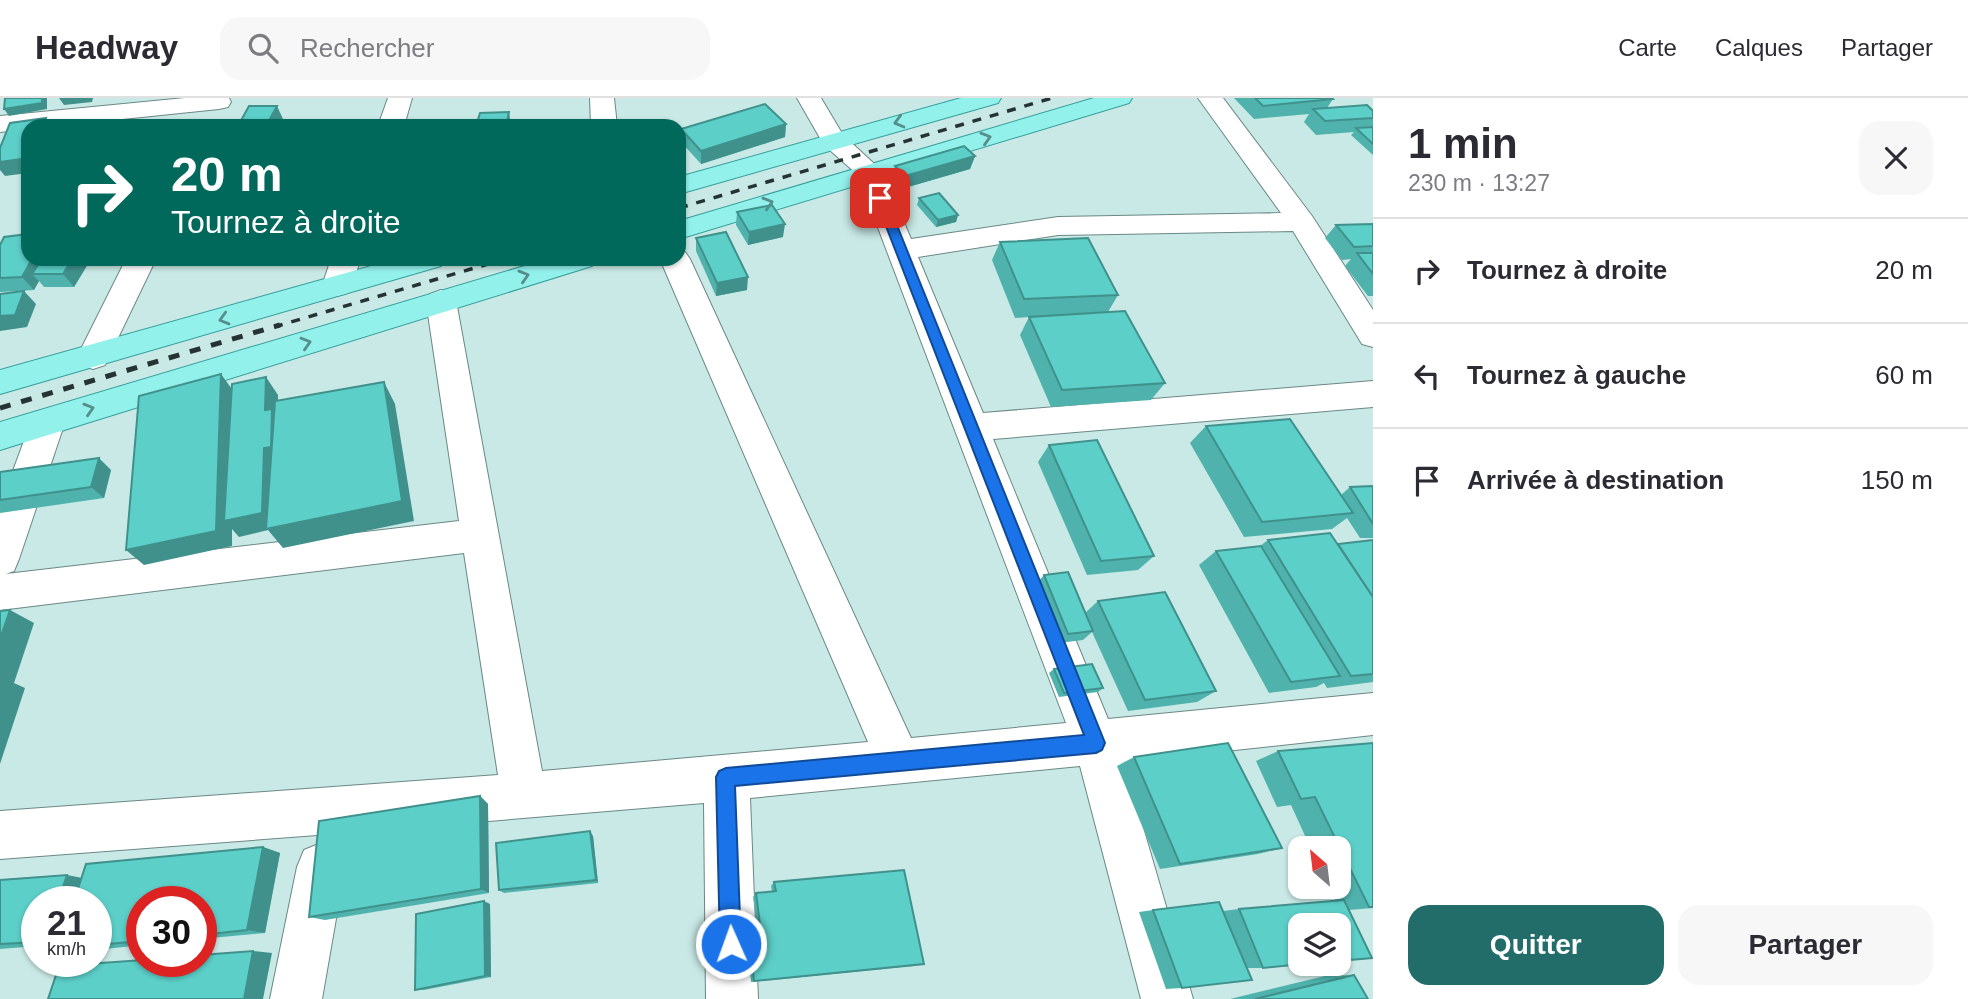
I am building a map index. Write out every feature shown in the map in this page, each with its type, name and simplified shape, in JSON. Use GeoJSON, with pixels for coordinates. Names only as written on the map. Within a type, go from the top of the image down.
{"type":"FeatureCollection","features":[{"type":"Feature","properties":{"kind":"main road"},"geometry":{"type":"LineString","coordinates":[[686,184],[833,140],[989,98]]}},
{"type":"Feature","properties":{"kind":"main road"},"geometry":{"type":"LineString","coordinates":[[686,228],[1120,98]]}},
{"type":"Feature","properties":{"kind":"main road"},"geometry":{"type":"LineString","coordinates":[[0,382],[93,356],[342,273],[386,266]]}},
{"type":"Feature","properties":{"kind":"main road"},"geometry":{"type":"LineString","coordinates":[[0,436],[558,266]]}},
{"type":"Feature","properties":{"kind":"street"},"geometry":{"type":"LineString","coordinates":[[393,119],[400,98]]}},
{"type":"Feature","properties":{"kind":"street"},"geometry":{"type":"LineString","coordinates":[[602,98],[604,119]]}},
{"type":"Feature","properties":{"kind":"street"},"geometry":{"type":"LineString","coordinates":[[809,98],[833,140],[870,172],[901,250],[1096,743],[1167,999]]}},
{"type":"Feature","properties":{"kind":"street"},"geometry":{"type":"LineString","coordinates":[[1210,98],[1302,222],[1373,336]]}},
{"type":"Feature","properties":{"kind":"street"},"geometry":{"type":"LineString","coordinates":[[46,119],[220,100]]}},
{"type":"Feature","properties":{"kind":"street"},"geometry":{"type":"LineString","coordinates":[[210,119],[220,100]]}},
{"type":"Feature","properties":{"kind":"street"},"geometry":{"type":"LineString","coordinates":[[0,124],[21,122]]}},
{"type":"Feature","properties":{"kind":"street"},"geometry":{"type":"LineString","coordinates":[[901,250],[1058,226],[1302,222]]}},
{"type":"Feature","properties":{"kind":"street"},"geometry":{"type":"LineString","coordinates":[[93,356],[138,266]]}},
{"type":"Feature","properties":{"kind":"street"},"geometry":{"type":"LineString","coordinates":[[678,266],[899,762]]}},
{"type":"Feature","properties":{"kind":"street"},"geometry":{"type":"LineString","coordinates":[[441,301],[524,796]]}},
{"type":"Feature","properties":{"kind":"street"},"geometry":{"type":"LineString","coordinates":[[970,428],[1373,394]]}},
{"type":"Feature","properties":{"kind":"street"},"geometry":{"type":"LineString","coordinates":[[0,559],[48,422]]}},
{"type":"Feature","properties":{"kind":"street"},"geometry":{"type":"LineString","coordinates":[[0,592],[480,535]]}},
{"type":"Feature","properties":{"kind":"street"},"geometry":{"type":"LineString","coordinates":[[0,835],[331,813],[524,796],[1096,743],[1373,714]]}},
{"type":"Feature","properties":{"kind":"street"},"geometry":{"type":"LineString","coordinates":[[726,777],[733,999]]}},
{"type":"Feature","properties":{"kind":"street"},"geometry":{"type":"LineString","coordinates":[[296,999],[331,813]]}},
{"type":"Feature","properties":{"kind":"building"},"geometry":{"type":"Polygon","coordinates":[[[5,98],[42,98],[42,103],[4,109],[5,98]]]}},
{"type":"Feature","properties":{"kind":"building"},"geometry":{"type":"Polygon","coordinates":[[[1255,98],[1332,98],[1333,99],[1263,106],[1255,98]]]}},
{"type":"Feature","properties":{"kind":"building"},"geometry":{"type":"Polygon","coordinates":[[[765,104],[786,124],[701,151],[686,134],[686,128],[765,104]]]}},
{"type":"Feature","properties":{"kind":"building"},"geometry":{"type":"Polygon","coordinates":[[[1367,105],[1373,111],[1373,118],[1325,121],[1313,109],[1367,105]]]}},
{"type":"Feature","properties":{"kind":"building"},"geometry":{"type":"Polygon","coordinates":[[[249,106],[277,106],[270,119],[242,119],[249,106]]]}},
{"type":"Feature","properties":{"kind":"building"},"geometry":{"type":"Polygon","coordinates":[[[509,112],[508,119],[478,119],[480,113],[509,112]]]}},
{"type":"Feature","properties":{"kind":"building"},"geometry":{"type":"Polygon","coordinates":[[[21,121],[21,159],[0,162],[0,148],[10,123],[21,121]]]}},
{"type":"Feature","properties":{"kind":"building"},"geometry":{"type":"Polygon","coordinates":[[[1373,127],[1373,144],[1356,128],[1373,127]]]}},
{"type":"Feature","properties":{"kind":"building"},"geometry":{"type":"Polygon","coordinates":[[[964,146],[975,156],[905,176],[895,166],[964,146]]]}},
{"type":"Feature","properties":{"kind":"building"},"geometry":{"type":"Polygon","coordinates":[[[939,193],[958,215],[938,220],[919,198],[939,193]]]}},
{"type":"Feature","properties":{"kind":"building"},"geometry":{"type":"Polygon","coordinates":[[[772,205],[785,224],[749,232],[737,212],[772,205]]]}},
{"type":"Feature","properties":{"kind":"building"},"geometry":{"type":"Polygon","coordinates":[[[1373,224],[1373,246],[1354,247],[1336,225],[1373,224]]]}},
{"type":"Feature","properties":{"kind":"building"},"geometry":{"type":"Polygon","coordinates":[[[726,232],[748,277],[717,283],[696,238],[726,232]]]}},
{"type":"Feature","properties":{"kind":"building"},"geometry":{"type":"Polygon","coordinates":[[[21,235],[21,266],[28,266],[22,277],[0,278],[0,245],[4,237],[21,235]]]}},
{"type":"Feature","properties":{"kind":"building"},"geometry":{"type":"Polygon","coordinates":[[[1088,238],[1118,295],[1024,299],[1000,242],[1088,238]]]}},
{"type":"Feature","properties":{"kind":"building"},"geometry":{"type":"Polygon","coordinates":[[[1357,253],[1373,253],[1373,274],[1357,253]]]}},
{"type":"Feature","properties":{"kind":"building"},"geometry":{"type":"Polygon","coordinates":[[[37,266],[68,266],[63,274],[32,274],[37,266]]]}},
{"type":"Feature","properties":{"kind":"building"},"geometry":{"type":"Polygon","coordinates":[[[24,291],[15,315],[0,316],[0,294],[24,291]]]}},
{"type":"Feature","properties":{"kind":"building"},"geometry":{"type":"Polygon","coordinates":[[[1125,311],[1165,383],[1062,390],[1029,317],[1125,311]]]}},
{"type":"Feature","properties":{"kind":"building"},"geometry":{"type":"Polygon","coordinates":[[[221,374],[216,531],[126,550],[139,396],[221,374]]]}},
{"type":"Feature","properties":{"kind":"building"},"geometry":{"type":"Polygon","coordinates":[[[266,377],[265,410],[272,409],[271,447],[264,448],[262,513],[224,521],[232,384],[266,377]]]}},
{"type":"Feature","properties":{"kind":"building"},"geometry":{"type":"Polygon","coordinates":[[[384,382],[402,501],[266,529],[275,401],[384,382]]]}},
{"type":"Feature","properties":{"kind":"building"},"geometry":{"type":"Polygon","coordinates":[[[1290,419],[1353,513],[1262,522],[1206,426],[1290,419]]]}},
{"type":"Feature","properties":{"kind":"building"},"geometry":{"type":"Polygon","coordinates":[[[1097,440],[1154,556],[1101,561],[1049,445],[1097,440]]]}},
{"type":"Feature","properties":{"kind":"building"},"geometry":{"type":"Polygon","coordinates":[[[99,458],[91,487],[0,500],[0,472],[99,458]]]}},
{"type":"Feature","properties":{"kind":"building"},"geometry":{"type":"Polygon","coordinates":[[[1373,486],[1373,524],[1350,487],[1373,486]]]}},
{"type":"Feature","properties":{"kind":"building"},"geometry":{"type":"Polygon","coordinates":[[[1330,533],[1373,597],[1373,674],[1351,676],[1268,540],[1330,533]]]}},
{"type":"Feature","properties":{"kind":"building"},"geometry":{"type":"Polygon","coordinates":[[[1373,540],[1373,597],[1338,544],[1373,540]]]}},
{"type":"Feature","properties":{"kind":"building"},"geometry":{"type":"Polygon","coordinates":[[[1261,546],[1340,676],[1291,682],[1216,551],[1261,546]]]}},
{"type":"Feature","properties":{"kind":"building"},"geometry":{"type":"Polygon","coordinates":[[[1068,572],[1093,631],[1068,634],[1044,575],[1068,572]]]}},
{"type":"Feature","properties":{"kind":"building"},"geometry":{"type":"Polygon","coordinates":[[[1165,592],[1216,691],[1145,700],[1098,601],[1165,592]]]}},
{"type":"Feature","properties":{"kind":"building"},"geometry":{"type":"Polygon","coordinates":[[[10,610],[0,639],[0,611],[10,610]]]}},
{"type":"Feature","properties":{"kind":"building"},"geometry":{"type":"Polygon","coordinates":[[[1092,664],[1103,688],[1064,693],[1054,669],[1092,664]]]}},
{"type":"Feature","properties":{"kind":"building"},"geometry":{"type":"Polygon","coordinates":[[[1228,743],[1282,848],[1180,864],[1134,757],[1228,743]]]}},
{"type":"Feature","properties":{"kind":"building"},"geometry":{"type":"Polygon","coordinates":[[[1373,743],[1373,907],[1369,907],[1351,870],[1351,836],[1334,836],[1315,797],[1301,799],[1278,751],[1373,743]]]}},
{"type":"Feature","properties":{"kind":"building"},"geometry":{"type":"Polygon","coordinates":[[[480,796],[481,889],[309,917],[319,821],[480,796]]]}},
{"type":"Feature","properties":{"kind":"building"},"geometry":{"type":"Polygon","coordinates":[[[590,831],[596,880],[499,890],[496,843],[590,831]]]}},
{"type":"Feature","properties":{"kind":"building"},"geometry":{"type":"Polygon","coordinates":[[[263,847],[247,930],[217,933],[217,886],[126,886],[126,942],[112,944],[112,886],[79,886],[86,864],[263,847]]]}},
{"type":"Feature","properties":{"kind":"building"},"geometry":{"type":"Polygon","coordinates":[[[904,870],[924,964],[754,981],[750,942],[762,940],[756,893],[776,891],[774,882],[904,870]]]}},
{"type":"Feature","properties":{"kind":"building"},"geometry":{"type":"Polygon","coordinates":[[[67,875],[63,886],[21,886],[21,943],[0,944],[0,880],[67,875]]]}},
{"type":"Feature","properties":{"kind":"building"},"geometry":{"type":"Polygon","coordinates":[[[1344,900],[1350,913],[1288,913],[1288,966],[1263,968],[1239,909],[1344,900]]]}},
{"type":"Feature","properties":{"kind":"building"},"geometry":{"type":"Polygon","coordinates":[[[484,901],[485,976],[415,990],[416,914],[484,901]]]}},
{"type":"Feature","properties":{"kind":"building"},"geometry":{"type":"Polygon","coordinates":[[[1219,902],[1252,980],[1182,988],[1153,910],[1219,902]]]}},
{"type":"Feature","properties":{"kind":"building"},"geometry":{"type":"Polygon","coordinates":[[[1351,914],[1372,958],[1351,960],[1351,914]]]}},
{"type":"Feature","properties":{"kind":"building"},"geometry":{"type":"Polygon","coordinates":[[[253,951],[244,999],[48,999],[55,977],[112,977],[112,962],[126,961],[126,977],[217,977],[217,954],[253,951]]]}},
{"type":"Feature","properties":{"kind":"building"},"geometry":{"type":"Polygon","coordinates":[[[1354,975],[1368,999],[1255,999],[1351,976],[1354,975]]]}},
{"type":"Feature","properties":{"kind":"railway"},"geometry":{"type":"LineString","coordinates":[[686,206],[1052,98]]}},
{"type":"Feature","properties":{"kind":"railway"},"geometry":{"type":"LineString","coordinates":[[274,327],[481,266]]}},
{"type":"Feature","properties":{"kind":"railway"},"geometry":{"type":"LineString","coordinates":[[0,408],[280,325]]}},
{"type":"Feature","properties":{"kind":"route"},"geometry":{"type":"LineString","coordinates":[[731,944],[726,777],[1096,743],[880,198]]}}]}
